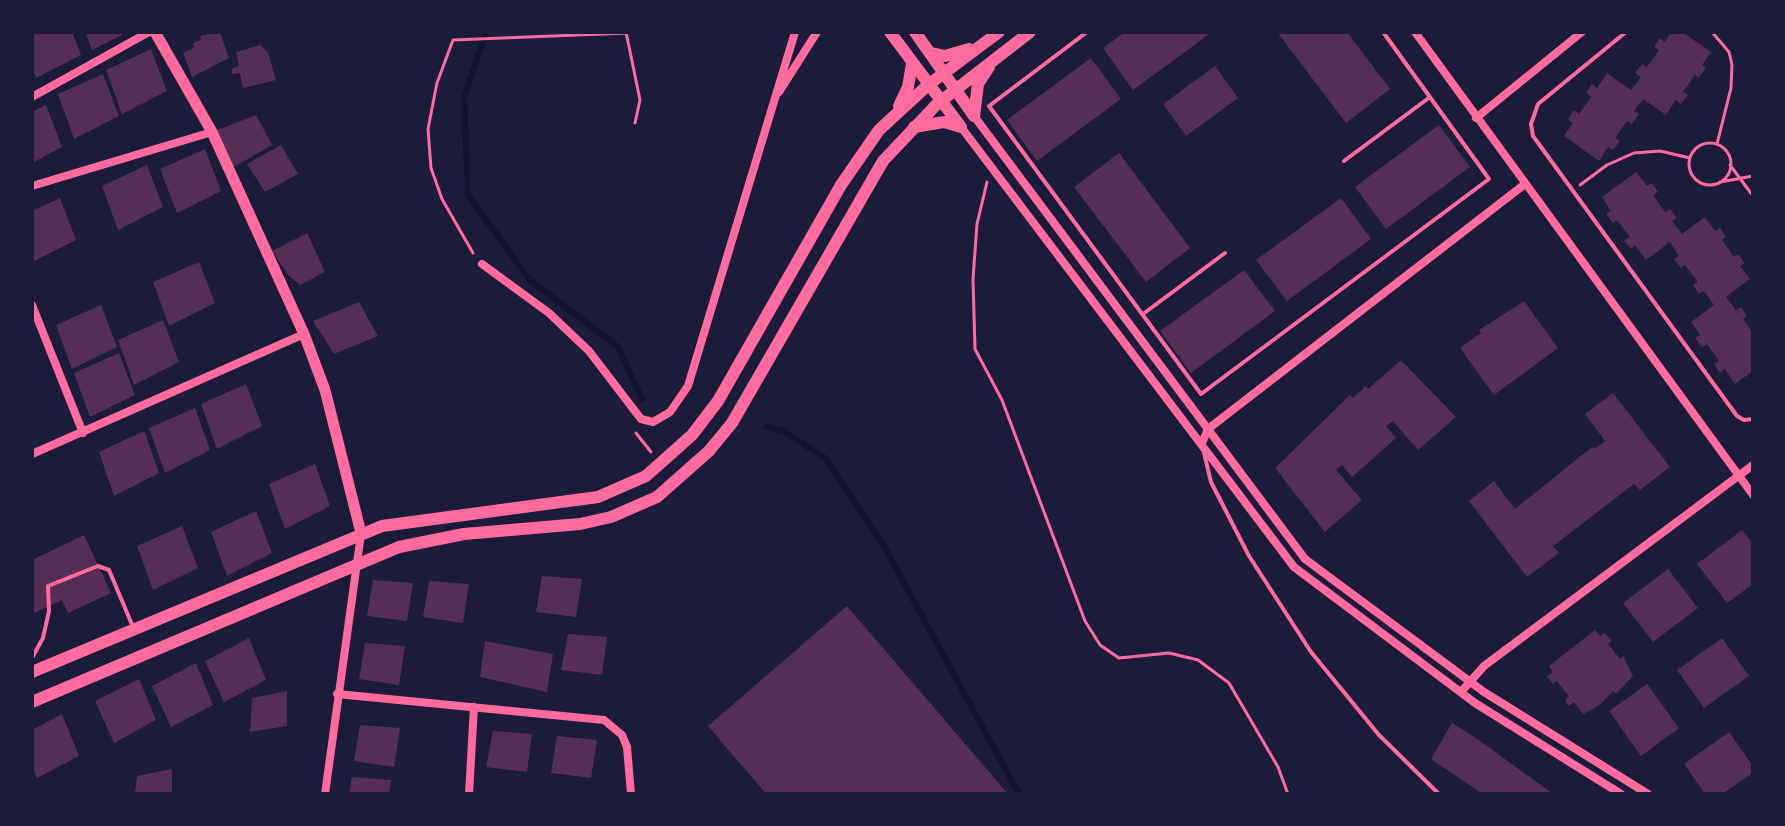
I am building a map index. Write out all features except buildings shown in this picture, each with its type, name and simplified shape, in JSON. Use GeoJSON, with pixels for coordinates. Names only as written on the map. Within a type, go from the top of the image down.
{"type":"FeatureCollection","features":[{"type":"Feature","properties":{"kind":"main road"},"geometry":{"type":"LineString","coordinates":[[890,32],[961,127]]}},
{"type":"Feature","properties":{"kind":"main road"},"geometry":{"type":"LineString","coordinates":[[915,32],[974,116]]}},
{"type":"Feature","properties":{"kind":"main road"},"geometry":{"type":"LineString","coordinates":[[896,111],[999,32]]}},
{"type":"Feature","properties":{"kind":"main road"},"geometry":{"type":"LineString","coordinates":[[32,702],[356,563],[428,539],[580,524],[611,517],[657,497],[675,483],[732,423],[865,187],[911,128],[941,100],[1030,32]]}},
{"type":"Feature","properties":{"kind":"main road"},"geometry":{"type":"LineString","coordinates":[[931,53],[945,56],[983,43]]}},
{"type":"Feature","properties":{"kind":"main road"},"geometry":{"type":"LineString","coordinates":[[974,116],[978,84],[994,59]]}},
{"type":"Feature","properties":{"kind":"main road"},"geometry":{"type":"LineString","coordinates":[[32,672],[361,533],[401,522],[598,497],[623,489],[660,465],[692,435],[718,401],[841,185],[896,111],[908,87],[912,64]]}},
{"type":"Feature","properties":{"kind":"main road"},"geometry":{"type":"LineString","coordinates":[[911,128],[944,122],[961,127]]}},
{"type":"Feature","properties":{"kind":"street"},"geometry":{"type":"LineString","coordinates":[[32,97],[152,32],[212,132],[304,334],[325,390],[361,533],[325,794]]}},
{"type":"Feature","properties":{"kind":"street"},"geometry":{"type":"LineString","coordinates":[[482,264],[549,313],[589,351],[641,419],[653,422],[670,412],[688,386],[795,32]]}},
{"type":"Feature","properties":{"kind":"street"},"geometry":{"type":"LineString","coordinates":[[773,103],[817,32]]}},
{"type":"Feature","properties":{"kind":"street"},"geometry":{"type":"LineString","coordinates":[[1415,32],[1753,495]]}},
{"type":"Feature","properties":{"kind":"street"},"geometry":{"type":"LineString","coordinates":[[1476,118],[1582,32]]}},
{"type":"Feature","properties":{"kind":"street"},"geometry":{"type":"LineString","coordinates":[[974,116],[1305,559],[1470,682],[1648,794]]}},
{"type":"Feature","properties":{"kind":"street"},"geometry":{"type":"LineString","coordinates":[[961,127],[1294,567],[1461,692],[1621,794]]}},
{"type":"Feature","properties":{"kind":"street"},"geometry":{"type":"LineString","coordinates":[[32,186],[212,132]]}},
{"type":"Feature","properties":{"kind":"street"},"geometry":{"type":"LineString","coordinates":[[1202,443],[1208,429],[1525,184]]}},
{"type":"Feature","properties":{"kind":"street"},"geometry":{"type":"LineString","coordinates":[[32,305],[83,433]]}},
{"type":"Feature","properties":{"kind":"street"},"geometry":{"type":"LineString","coordinates":[[32,454],[304,334]]}},
{"type":"Feature","properties":{"kind":"street"},"geometry":{"type":"LineString","coordinates":[[1461,692],[1484,666],[1753,465]]}},
{"type":"Feature","properties":{"kind":"street"},"geometry":{"type":"LineString","coordinates":[[337,694],[604,720],[622,735],[627,747],[631,794]]}},
{"type":"Feature","properties":{"kind":"street"},"geometry":{"type":"LineString","coordinates":[[469,794],[474,707]]}},
{"type":"Feature","properties":{"kind":"lane"},"geometry":{"type":"LineString","coordinates":[[1087,32],[989,106],[1201,394],[1489,179],[1383,32]]}},
{"type":"Feature","properties":{"kind":"lane"},"geometry":{"type":"LineString","coordinates":[[1626,32],[1538,104],[1533,114],[1533,136],[1737,416],[1753,419]]}},
{"type":"Feature","properties":{"kind":"lane"},"geometry":{"type":"LineString","coordinates":[[1344,161],[1430,97]]}},
{"type":"Feature","properties":{"kind":"lane"},"geometry":{"type":"LineString","coordinates":[[1143,314],[1225,253]]}},
{"type":"Feature","properties":{"kind":"lane"},"geometry":{"type":"LineString","coordinates":[[1202,443],[1211,482],[1249,556],[1311,652],[1379,735],[1439,794]]}},
{"type":"Feature","properties":{"kind":"lane"},"geometry":{"type":"LineString","coordinates":[[32,658],[46,625],[48,586],[98,566],[109,570],[133,627]]}},
{"type":"Feature","properties":{"kind":"path"},"geometry":{"type":"LineString","coordinates":[[454,32],[437,83],[428,129],[431,168],[459,232],[482,264]]}},
{"type":"Feature","properties":{"kind":"path"},"geometry":{"type":"LineString","coordinates":[[1712,32],[1729,52],[1732,65],[1731,88],[1717,144]]}},
{"type":"Feature","properties":{"kind":"path"},"geometry":{"type":"LineString","coordinates":[[453,40],[626,33],[640,100],[635,123]]}},
{"type":"Feature","properties":{"kind":"path"},"geometry":{"type":"LineString","coordinates":[[1753,176],[1740,178],[1720,182],[1706,184],[1694,178],[1690,158],[1698,146],[1717,144],[1727,152],[1730,165],[1740,178],[1753,196]]}},
{"type":"Feature","properties":{"kind":"path"},"geometry":{"type":"LineString","coordinates":[[1571,191],[1607,165],[1634,153],[1660,151],[1690,158]]}},
{"type":"Feature","properties":{"kind":"path"},"geometry":{"type":"LineString","coordinates":[[991,165],[977,224],[973,279],[975,349],[1002,400],[1085,621],[1100,645],[1119,658],[1169,653],[1198,660],[1229,683],[1278,767],[1288,794]]}},
{"type":"Feature","properties":{"kind":"path"},"geometry":{"type":"LineString","coordinates":[[1720,182],[1730,165]]}},
{"type":"Feature","properties":{"kind":"path"},"geometry":{"type":"LineString","coordinates":[[632,427],[660,465]]}},
{"type":"Feature","properties":{"kind":"waterway"},"geometry":{"type":"LineString","coordinates":[[486,32],[464,97],[468,195],[529,279],[618,347],[642,399]]}},
{"type":"Feature","properties":{"kind":"waterway"},"geometry":{"type":"LineString","coordinates":[[767,427],[784,431],[825,458],[885,548],[1019,794]]}}]}
